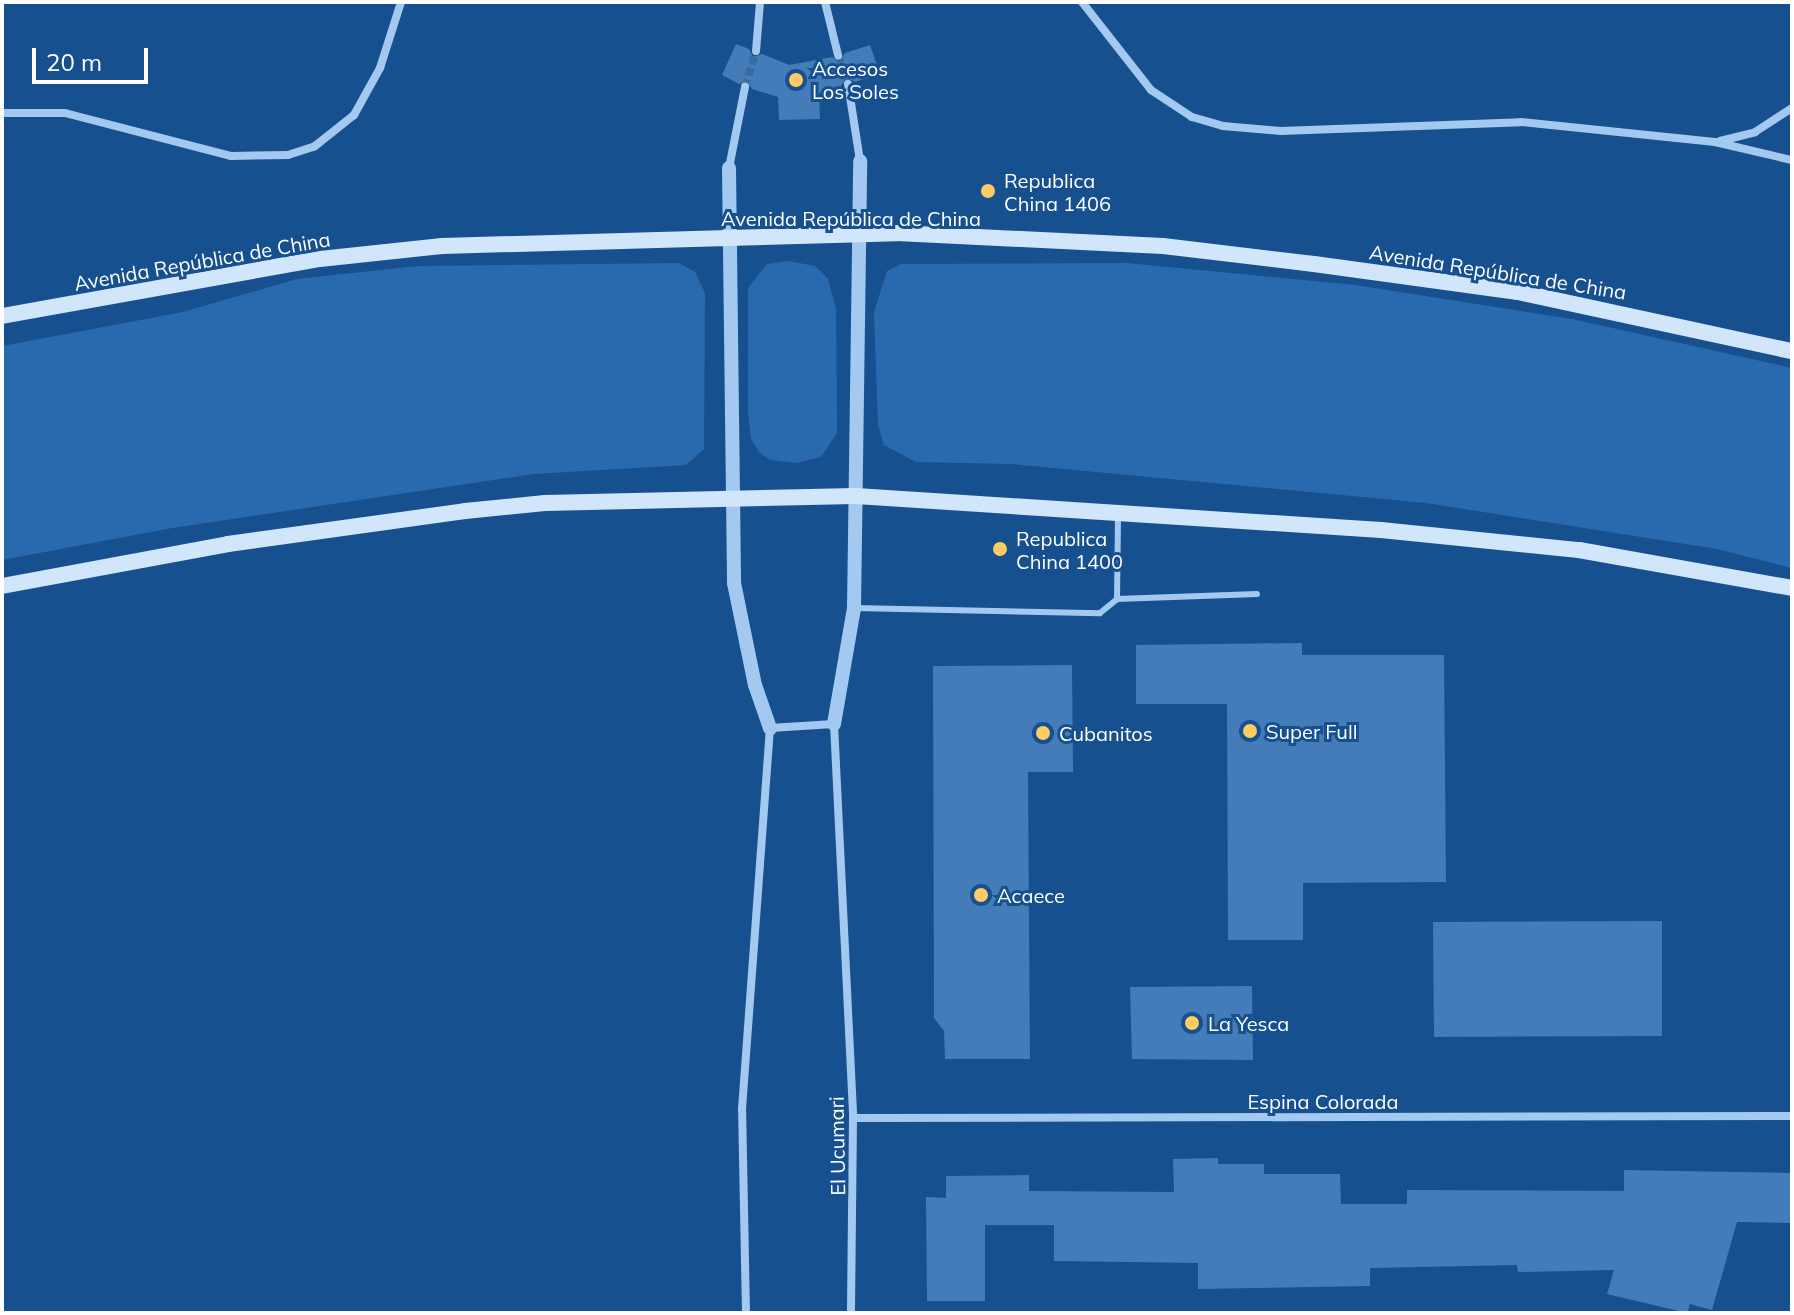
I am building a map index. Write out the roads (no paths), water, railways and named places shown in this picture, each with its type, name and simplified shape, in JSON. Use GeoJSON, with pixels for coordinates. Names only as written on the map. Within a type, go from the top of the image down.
{"type":"FeatureCollection","features":[{"type":"Feature","properties":{"kind":"main road","name":"Avenida República de China"},"geometry":{"type":"LineString","coordinates":[[2,316],[320,259],[396,250],[539,240],[858,236],[1178,247],[1518,292],[1792,351]]}},
{"type":"Feature","properties":{"kind":"main road"},"geometry":{"type":"LineString","coordinates":[[2,586],[228,544],[465,511],[545,503],[856,496],[1381,530],[1579,550],[1792,588]]}},
{"type":"Feature","properties":{"kind":"street"},"geometry":{"type":"LineString","coordinates":[[2,113],[65,113],[231,156],[288,155],[315,146],[354,115],[380,68],[401,2]]}},
{"type":"Feature","properties":{"kind":"street"},"geometry":{"type":"LineString","coordinates":[[756,51],[760,2]]}},
{"type":"Feature","properties":{"kind":"street"},"geometry":{"type":"LineString","coordinates":[[825,2],[838,55]]}},
{"type":"Feature","properties":{"kind":"street"},"geometry":{"type":"LineString","coordinates":[[1082,2],[1151,90],[1192,117],[1223,126],[1281,131],[1521,122],[1715,142],[1792,160]]}},
{"type":"Feature","properties":{"kind":"street"},"geometry":{"type":"LineString","coordinates":[[770,728],[834,724],[854,608],[860,161],[848,84]]}},
{"type":"Feature","properties":{"kind":"street"},"geometry":{"type":"LineString","coordinates":[[745,87],[729,168],[729,501],[743,634],[770,728],[754,984],[742,1109],[746,1313]]}},
{"type":"Feature","properties":{"kind":"street"},"geometry":{"type":"LineString","coordinates":[[1715,142],[1755,132],[1792,108]]}},
{"type":"Feature","properties":{"kind":"street","name":"El Ucumari"},"geometry":{"type":"LineString","coordinates":[[834,724],[849,979],[853,1118],[851,1313]]}},
{"type":"Feature","properties":{"kind":"street","name":"Espina Colorada"},"geometry":{"type":"LineString","coordinates":[[853,1118],[1792,1116]]}},
{"type":"Feature","properties":{"kind":"lane"},"geometry":{"type":"LineString","coordinates":[[1117,599],[1118,515]]}},
{"type":"Feature","properties":{"kind":"lane"},"geometry":{"type":"LineString","coordinates":[[854,608],[1100,613],[1117,599],[1257,594]]}},
{"type":"Feature","properties":{"kind":"tunnel"},"geometry":{"type":"LineString","coordinates":[[745,87],[756,51]]}},
{"type":"Feature","properties":{"kind":"tunnel"},"geometry":{"type":"LineString","coordinates":[[838,55],[848,84]]}},
{"type":"Feature","properties":{"kind":"place","name":"Accesos Los Soles"},"geometry":{"type":"Point","coordinates":[796,80]}},
{"type":"Feature","properties":{"kind":"place","name":"Republica China 1406"},"geometry":{"type":"Point","coordinates":[988,191]}},
{"type":"Feature","properties":{"kind":"place","name":"Republica China 1400"},"geometry":{"type":"Point","coordinates":[1000,549]}},
{"type":"Feature","properties":{"kind":"place","name":"Super Full"},"geometry":{"type":"Point","coordinates":[1250,731]}},
{"type":"Feature","properties":{"kind":"place","name":"Cubanitos"},"geometry":{"type":"Point","coordinates":[1043,733]}},
{"type":"Feature","properties":{"kind":"place","name":"Acaece"},"geometry":{"type":"Point","coordinates":[981,895]}},
{"type":"Feature","properties":{"kind":"place","name":"La Yesca"},"geometry":{"type":"Point","coordinates":[1192,1023]}}]}
